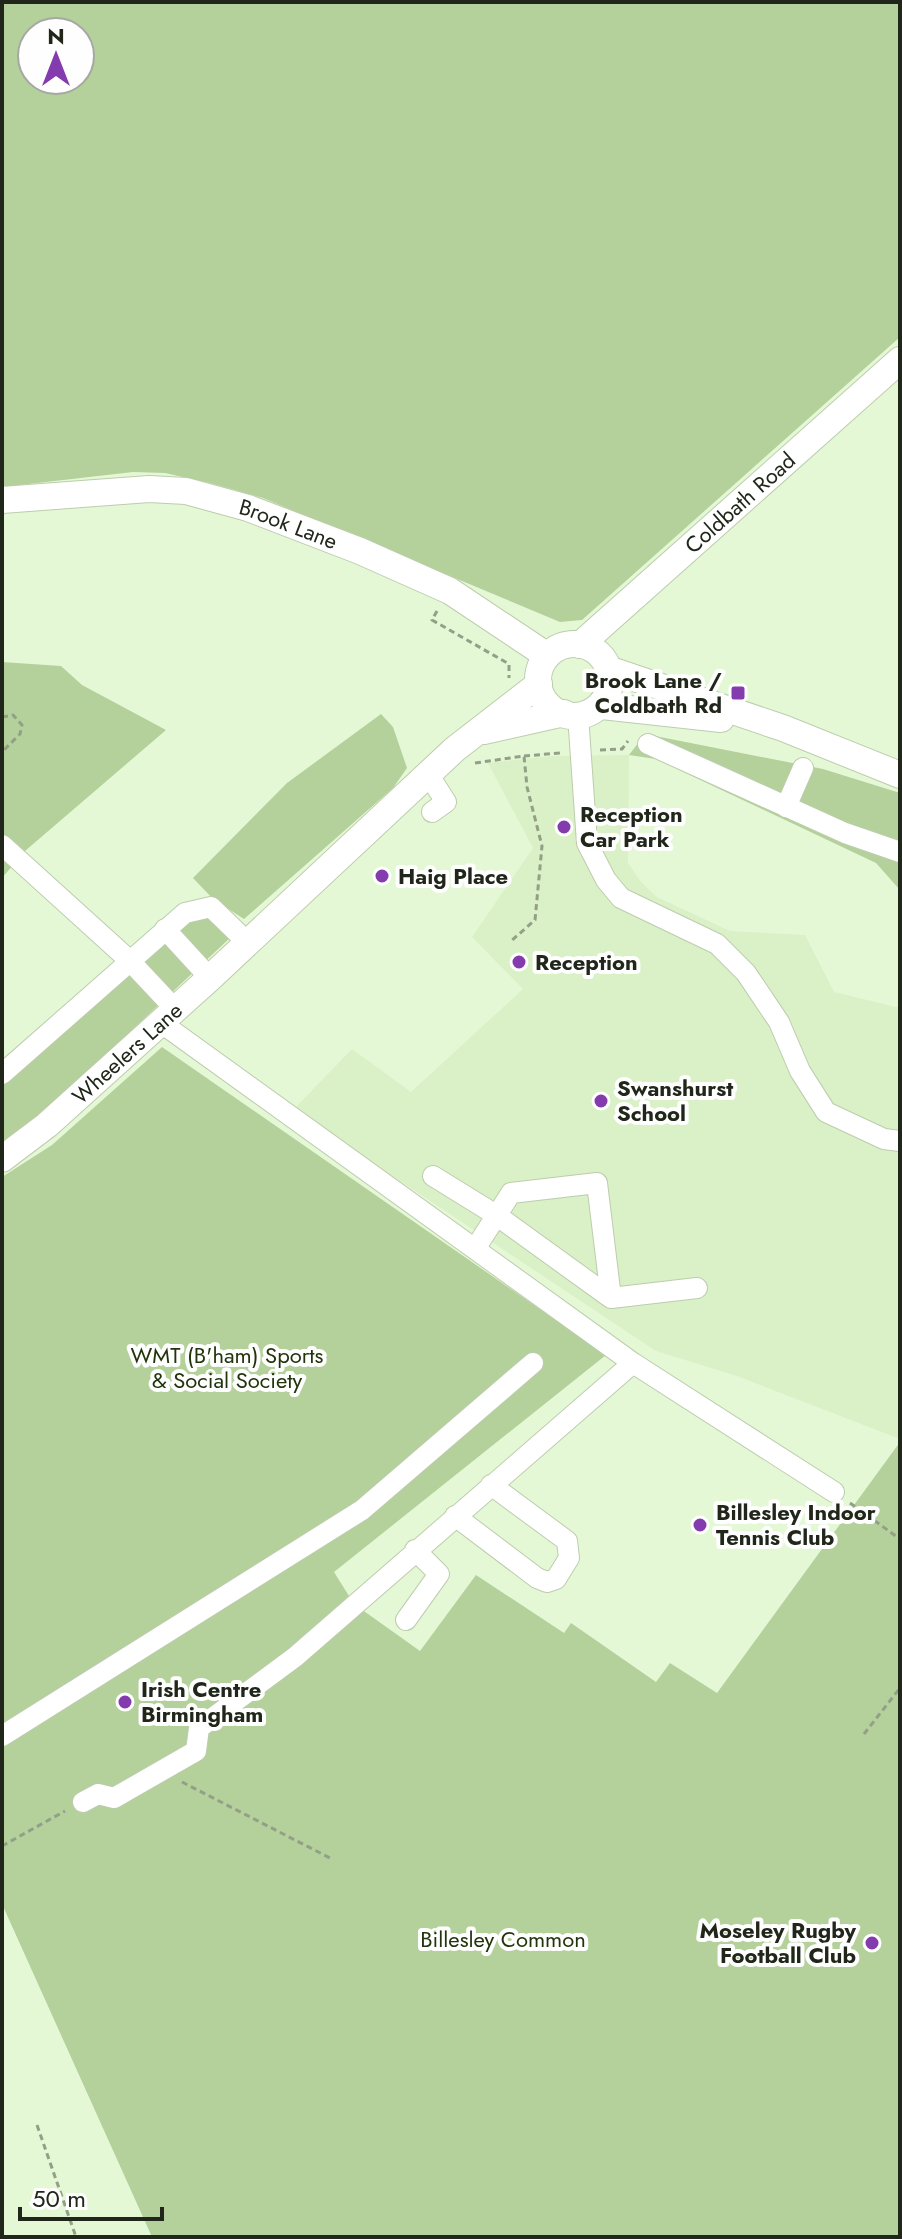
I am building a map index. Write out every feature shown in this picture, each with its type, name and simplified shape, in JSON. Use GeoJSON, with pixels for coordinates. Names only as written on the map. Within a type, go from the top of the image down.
{"type":"FeatureCollection","features":[{"type":"Feature","properties":{"kind":"main road","name":"Coldbath Road"},"geometry":{"type":"LineString","coordinates":[[580,645],[900,360]]}},
{"type":"Feature","properties":{"kind":"main road","name":"Brook Lane"},"geometry":{"type":"LineString","coordinates":[[2,500],[99,490],[186,491],[287,523],[450,591],[546,655]]}},
{"type":"Feature","properties":{"kind":"main road"},"geometry":{"type":"LineString","coordinates":[[566,645],[580,645],[593,652],[608,669],[611,681],[581,712],[545,700],[539,684],[546,655],[566,645]]}},
{"type":"Feature","properties":{"kind":"main road"},"geometry":{"type":"LineString","coordinates":[[608,669],[783,728],[900,775]]}},
{"type":"Feature","properties":{"kind":"main road","name":"Wheelers Lane"},"geometry":{"type":"LineString","coordinates":[[2,1159],[47,1125],[168,1016],[430,777],[464,742],[539,684]]}},
{"type":"Feature","properties":{"kind":"main road"},"geometry":{"type":"LineString","coordinates":[[464,742],[581,712],[662,710],[783,728]]}},
{"type":"Feature","properties":{"kind":"street"},"geometry":{"type":"LineString","coordinates":[[581,712],[587,843],[606,880],[621,898],[717,944],[746,973],[779,1022],[800,1071],[826,1112],[884,1139],[900,1141]]}},
{"type":"Feature","properties":{"kind":"street"},"geometry":{"type":"LineString","coordinates":[[648,744],[786,807],[900,852]]}},
{"type":"Feature","properties":{"kind":"street"},"geometry":{"type":"LineString","coordinates":[[786,807],[803,768]]}},
{"type":"Feature","properties":{"kind":"street"},"geometry":{"type":"LineString","coordinates":[[430,777],[446,802],[432,812]]}},
{"type":"Feature","properties":{"kind":"street"},"geometry":{"type":"LineString","coordinates":[[2,845],[129,960],[168,1016],[475,1249],[633,1363],[834,1492]]}},
{"type":"Feature","properties":{"kind":"street"},"geometry":{"type":"LineString","coordinates":[[2,1074],[185,913],[211,907],[248,943]]}},
{"type":"Feature","properties":{"kind":"street"},"geometry":{"type":"LineString","coordinates":[[165,929],[210,978]]}},
{"type":"Feature","properties":{"kind":"street"},"geometry":{"type":"LineString","coordinates":[[433,1176],[496,1215],[611,1298],[697,1288]]}},
{"type":"Feature","properties":{"kind":"street"},"geometry":{"type":"LineString","coordinates":[[475,1249],[511,1193],[597,1183],[611,1298]]}},
{"type":"Feature","properties":{"kind":"street"},"geometry":{"type":"LineString","coordinates":[[2,1736],[362,1510],[533,1363]]}},
{"type":"Feature","properties":{"kind":"street"},"geometry":{"type":"LineString","coordinates":[[83,1802],[98,1794],[114,1798],[196,1751],[199,1728],[295,1657],[633,1363]]}},
{"type":"Feature","properties":{"kind":"street"},"geometry":{"type":"LineString","coordinates":[[455,1516],[537,1578],[556,1579],[569,1558],[567,1541],[491,1485]]}},
{"type":"Feature","properties":{"kind":"street"},"geometry":{"type":"LineString","coordinates":[[406,1620],[439,1574],[415,1550]]}},
{"type":"Feature","properties":{"kind":"path"},"geometry":{"type":"LineString","coordinates":[[450,591],[432,620],[509,664],[508,682]]}},
{"type":"Feature","properties":{"kind":"path"},"geometry":{"type":"LineString","coordinates":[[2,717],[13,715],[22,725],[20,734],[2,752]]}},
{"type":"Feature","properties":{"kind":"path"},"geometry":{"type":"LineString","coordinates":[[464,742],[469,763],[524,756],[527,787],[542,846],[542,873],[535,920],[511,941]]}},
{"type":"Feature","properties":{"kind":"path"},"geometry":{"type":"LineString","coordinates":[[834,1492],[900,1539]]}},
{"type":"Feature","properties":{"kind":"path"},"geometry":{"type":"LineString","coordinates":[[864,1734],[900,1688]]}},
{"type":"Feature","properties":{"kind":"path"},"geometry":{"type":"LineString","coordinates":[[161,1771],[332,1859]]}},
{"type":"Feature","properties":{"kind":"path"},"geometry":{"type":"LineString","coordinates":[[2,1846],[83,1802]]}},
{"type":"Feature","properties":{"kind":"path"},"geometry":{"type":"LineString","coordinates":[[37,2125],[76,2237]]}},
{"type":"Feature","properties":{"kind":"shaded area","name":"Swanshurst School"},"geometry":{"type":"Polygon","coordinates":[[[629,755],[628,863],[641,882],[657,897],[730,931],[805,935],[834,992],[900,1008],[900,1439],[737,1376],[656,1351],[293,1110],[352,1049],[411,1092],[523,989],[472,937],[533,848],[488,763],[552,756],[629,755]]]}},
{"type":"Feature","properties":{"kind":"green space"},"geometry":{"type":"Polygon","coordinates":[[[2,2],[900,2],[900,337],[582,620],[560,622],[263,498],[165,473],[133,472],[2,487],[2,2]]]}},
{"type":"Feature","properties":{"kind":"green space"},"geometry":{"type":"Polygon","coordinates":[[[2,662],[61,666],[82,685],[166,730],[25,851],[2,878],[2,662]]]}},
{"type":"Feature","properties":{"kind":"green space"},"geometry":{"type":"Polygon","coordinates":[[[381,714],[393,727],[407,768],[393,788],[244,919],[213,899],[193,878],[287,783],[381,714]]]}},
{"type":"Feature","properties":{"kind":"green space"},"geometry":{"type":"Polygon","coordinates":[[[645,734],[823,769],[900,793],[900,890],[876,863],[656,759],[629,755],[645,734]]]}},
{"type":"Feature","properties":{"kind":"green space"},"geometry":{"type":"Polygon","coordinates":[[[206,918],[227,928],[231,937],[20,1135],[2,1144],[2,1083],[194,919],[206,918]]]}},
{"type":"Feature","properties":{"kind":"green space","name":"Billesley Common"},"geometry":{"type":"Polygon","coordinates":[[[162,1047],[606,1355],[334,1572],[354,1604],[420,1651],[476,1575],[564,1633],[571,1623],[656,1682],[670,1663],[717,1693],[900,1442],[900,2237],[152,2237],[2,1904],[2,1177],[52,1145],[162,1047]]]}},
{"type":"Feature","properties":{"kind":"place","name":"Brook Lane / Coldbath Rd"},"geometry":{"type":"Point","coordinates":[738,693]}},
{"type":"Feature","properties":{"kind":"place","name":"Reception Car Park"},"geometry":{"type":"Point","coordinates":[564,827]}},
{"type":"Feature","properties":{"kind":"place","name":"Haig Place"},"geometry":{"type":"Point","coordinates":[382,876]}},
{"type":"Feature","properties":{"kind":"place","name":"Reception"},"geometry":{"type":"Point","coordinates":[519,962]}},
{"type":"Feature","properties":{"kind":"place","name":"Swanshurst School"},"geometry":{"type":"Point","coordinates":[601,1101]}},
{"type":"Feature","properties":{"kind":"place","name":"Billesley Indoor Tennis Club"},"geometry":{"type":"Point","coordinates":[700,1525]}},
{"type":"Feature","properties":{"kind":"place","name":"Irish Centre Birmingham"},"geometry":{"type":"Point","coordinates":[125,1702]}},
{"type":"Feature","properties":{"kind":"place","name":"Moseley Rugby Football Club"},"geometry":{"type":"Point","coordinates":[872,1943]}},
{"type":"Feature","properties":{"kind":"park label","name":"WMT (B'ham) Sports & Social Society"},"geometry":{"type":"Point","coordinates":[227,1368]}}]}
